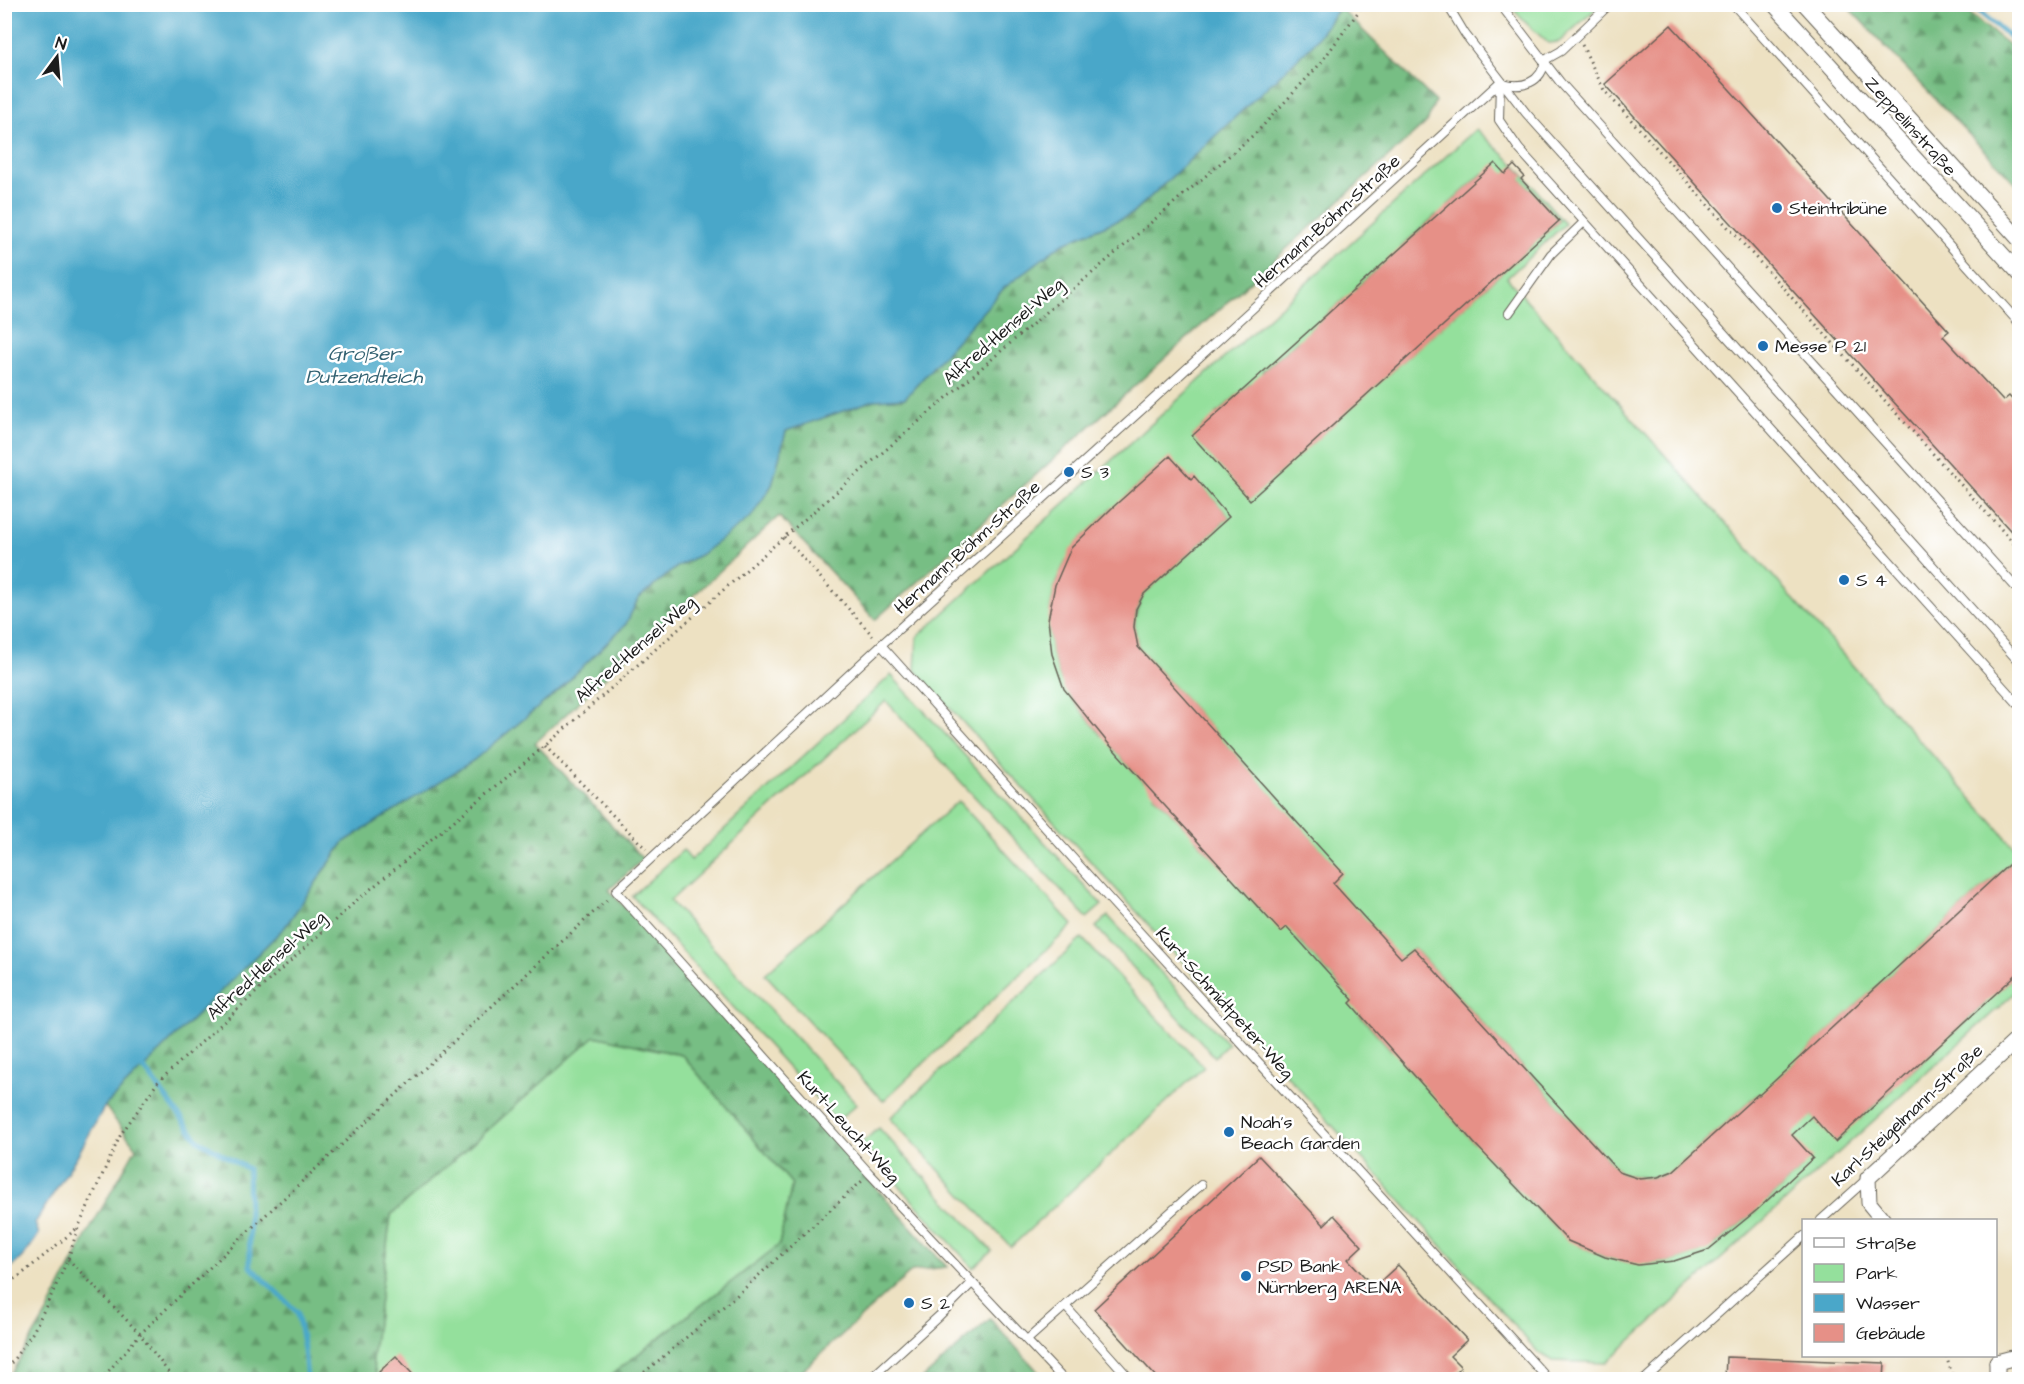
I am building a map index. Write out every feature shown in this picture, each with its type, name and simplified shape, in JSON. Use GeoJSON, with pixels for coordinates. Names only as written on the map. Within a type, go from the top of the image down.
{"type":"FeatureCollection","features":[{"type":"Feature","properties":{"kind":"street","name":"Zeppelinstraße"},"geometry":{"type":"LineString","coordinates":[[1774,4],[2019,274]]}},
{"type":"Feature","properties":{"kind":"street","name":"Zeppelinstraße"},"geometry":{"type":"LineString","coordinates":[[1805,4],[2019,240]]}},
{"type":"Feature","properties":{"kind":"street","name":"Karl-Steigelmann-Straße"},"geometry":{"type":"LineString","coordinates":[[1868,1178],[2019,1037]]}},
{"type":"Feature","properties":{"kind":"street"},"geometry":{"type":"LineString","coordinates":[[1868,1178],[1869,1203],[1881,1219]]}},
{"type":"Feature","properties":{"kind":"street"},"geometry":{"type":"LineString","coordinates":[[1997,1380],[1994,1359],[2019,1356]]}},
{"type":"Feature","properties":{"kind":"lane"},"geometry":{"type":"LineString","coordinates":[[1447,4],[1465,34],[1500,82],[2019,663]]}},
{"type":"Feature","properties":{"kind":"lane"},"geometry":{"type":"LineString","coordinates":[[1500,4],[1560,82],[2019,592]]}},
{"type":"Feature","properties":{"kind":"lane"},"geometry":{"type":"LineString","coordinates":[[1500,82],[1514,86],[1531,82],[1542,72],[1545,60],[1561,51],[1610,4]]}},
{"type":"Feature","properties":{"kind":"lane"},"geometry":{"type":"LineString","coordinates":[[1733,4],[2019,324]]}},
{"type":"Feature","properties":{"kind":"lane"},"geometry":{"type":"LineString","coordinates":[[1500,82],[1499,120],[1519,149],[2019,706]]}},
{"type":"Feature","properties":{"kind":"lane","name":"Hermann-Böhm-Straße"},"geometry":{"type":"LineString","coordinates":[[616,891],[881,645],[1500,82]]}},
{"type":"Feature","properties":{"kind":"lane"},"geometry":{"type":"LineString","coordinates":[[1509,313],[1551,254],[1584,222]]}},
{"type":"Feature","properties":{"kind":"lane","name":"Kurt-Schmidtpeter-Weg"},"geometry":{"type":"LineString","coordinates":[[881,645],[1113,903],[1549,1380]]}},
{"type":"Feature","properties":{"kind":"lane","name":"Kurt-Leucht-Weg"},"geometry":{"type":"LineString","coordinates":[[616,891],[870,1173],[1064,1380]]}},
{"type":"Feature","properties":{"kind":"lane","name":"Karl-Steigelmann-Straße"},"geometry":{"type":"LineString","coordinates":[[1823,1219],[1868,1178]]}},
{"type":"Feature","properties":{"kind":"lane"},"geometry":{"type":"LineString","coordinates":[[1027,1340],[1201,1185]]}},
{"type":"Feature","properties":{"kind":"lane"},"geometry":{"type":"LineString","coordinates":[[1644,1380],[1802,1237]]}},
{"type":"Feature","properties":{"kind":"lane"},"geometry":{"type":"LineString","coordinates":[[869,1380],[972,1283]]}},
{"type":"Feature","properties":{"kind":"lane"},"geometry":{"type":"LineString","coordinates":[[1066,1307],[1131,1380]]}},
{"type":"Feature","properties":{"kind":"path","name":"Alfred-Hensel-Weg"},"geometry":{"type":"LineString","coordinates":[[4,1373],[33,1332],[68,1259],[78,1228],[121,1134],[158,1082],[356,901],[545,746],[784,537],[1258,130],[1320,64],[1364,4]]}},
{"type":"Feature","properties":{"kind":"path"},"geometry":{"type":"LineString","coordinates":[[1576,36],[1604,90],[2019,550]]}},
{"type":"Feature","properties":{"kind":"path"},"geometry":{"type":"LineString","coordinates":[[784,537],[881,645]]}},
{"type":"Feature","properties":{"kind":"path"},"geometry":{"type":"LineString","coordinates":[[545,746],[654,857]]}},
{"type":"Feature","properties":{"kind":"path"},"geometry":{"type":"LineString","coordinates":[[101,1380],[140,1334],[244,1234],[616,891]]}},
{"type":"Feature","properties":{"kind":"path"},"geometry":{"type":"LineString","coordinates":[[635,1380],[735,1297],[870,1173]]}},
{"type":"Feature","properties":{"kind":"path"},"geometry":{"type":"LineString","coordinates":[[4,1286],[78,1228]]}},
{"type":"Feature","properties":{"kind":"path"},"geometry":{"type":"LineString","coordinates":[[68,1259],[140,1334],[174,1380]]}},
{"type":"Feature","properties":{"kind":"path"},"geometry":{"type":"LineString","coordinates":[[1946,1357],[1954,1380]]}},
{"type":"Feature","properties":{"kind":"green space"},"geometry":{"type":"Polygon","coordinates":[[[1509,5],[1600,5],[1559,42],[1548,43],[1509,5]]]}},
{"type":"Feature","properties":{"kind":"green space"},"geometry":{"type":"Polygon","coordinates":[[[1846,5],[1958,5],[2019,53],[2019,187],[1846,5]]]}},
{"type":"Feature","properties":{"kind":"green space"},"geometry":{"type":"Polygon","coordinates":[[[1340,8],[1435,101],[1427,122],[875,620],[779,516],[535,743],[643,859],[609,890],[947,1267],[912,1271],[793,1379],[606,1379],[779,1245],[792,1184],[682,1055],[595,1036],[391,1215],[372,1360],[378,1379],[7,1380],[47,1313],[86,1236],[136,1148],[105,1106],[285,927],[344,842],[474,760],[558,691],[626,624],[638,599],[677,567],[703,553],[772,485],[786,431],[874,400],[905,398],[1004,288],[1062,244],[1132,214],[1313,44],[1340,8]]]}},
{"type":"Feature","properties":{"kind":"green space"},"geometry":{"type":"Polygon","coordinates":[[[1476,129],[1515,165],[1565,224],[1507,278],[2019,852],[2019,855],[1777,1079],[1836,1141],[1847,1131],[1826,1108],[1837,1098],[1859,1120],[1893,1089],[1873,1066],[1884,1056],[1905,1078],[1939,1046],[1919,1023],[1930,1013],[1951,1035],[1985,1004],[1965,982],[1976,971],[1996,993],[2019,972],[2019,989],[1606,1363],[1553,1361],[1538,1352],[915,670],[917,637],[1476,129]],[[1483,173],[1448,205],[1468,227],[1456,237],[1436,215],[1401,247],[1421,269],[1410,279],[1390,258],[1355,289],[1375,311],[1364,321],[1344,299],[1309,331],[1329,353],[1318,364],[1297,341],[1262,372],[1283,396],[1272,406],[1251,383],[1216,414],[1237,438],[1225,448],[1205,425],[1193,436],[1250,499],[1559,221],[1521,179],[1503,195],[1483,173]],[[1159,466],[1124,498],[1144,521],[1133,531],[1112,508],[1074,546],[1101,563],[1092,576],[1066,560],[1055,585],[1050,611],[1081,613],[1080,628],[1049,627],[1052,654],[1061,680],[1089,666],[1095,680],[1068,694],[1102,736],[1126,715],[1135,727],[1112,747],[1144,783],[1168,763],[1177,774],[1154,795],[1186,828],[1210,808],[1220,819],[1196,840],[1229,874],[1253,854],[1262,865],[1239,886],[1271,920],[1295,900],[1305,911],[1342,873],[1138,647],[1136,639],[1136,614],[1144,594],[1229,517],[1194,477],[1180,489],[1159,466]],[[1345,897],[1298,939],[1344,990],[1391,948],[1345,897]],[[1414,948],[1372,981],[1382,992],[1360,1015],[1391,1050],[1414,1028],[1425,1039],[1402,1061],[1433,1096],[1456,1075],[1466,1086],[1444,1108],[1474,1143],[1497,1121],[1507,1132],[1485,1154],[1517,1189],[1540,1168],[1550,1178],[1528,1200],[1566,1238],[1583,1212],[1596,1220],[1580,1246],[1605,1257],[1632,1263],[1633,1232],[1648,1233],[1647,1264],[1674,1261],[1700,1252],[1686,1224],[1699,1218],[1714,1245],[1756,1211],[1735,1188],[1746,1178],[1767,1201],[1802,1168],[1781,1145],[1794,1132],[1758,1094],[1673,1171],[1646,1178],[1619,1172],[1414,948]]]}},
{"type":"Feature","properties":{"kind":"green space"},"geometry":{"type":"Polygon","coordinates":[[[891,675],[1102,905],[1087,918],[886,701],[670,901],[857,1104],[837,1121],[632,896],[683,850],[691,860],[891,675]]]}},
{"type":"Feature","properties":{"kind":"green space"},"geometry":{"type":"Polygon","coordinates":[[[958,801],[1073,925],[883,1101],[765,974],[958,801]]]}},
{"type":"Feature","properties":{"kind":"green space"},"geometry":{"type":"Polygon","coordinates":[[[1108,916],[1228,1044],[1215,1057],[1096,927],[1108,916]]]}},
{"type":"Feature","properties":{"kind":"green space"},"geometry":{"type":"Polygon","coordinates":[[[1082,938],[1204,1067],[1011,1247],[890,1118],[1082,938]]]}},
{"type":"Feature","properties":{"kind":"green space"},"geometry":{"type":"Polygon","coordinates":[[[595,1036],[682,1055],[792,1184],[779,1245],[606,1379],[378,1379],[372,1360],[391,1215],[595,1036]]]}},
{"type":"Feature","properties":{"kind":"green space"},"geometry":{"type":"Polygon","coordinates":[[[879,1128],[992,1251],[973,1268],[861,1143],[879,1128]]]}},
{"type":"Feature","properties":{"kind":"green space"},"geometry":{"type":"Polygon","coordinates":[[[990,1319],[1045,1379],[922,1379],[990,1319]]]}},
{"type":"Feature","properties":{"kind":"water","name":"Großer Dutzendteich"},"geometry":{"type":"Polygon","coordinates":[[[7,4],[1341,5],[1313,44],[1132,214],[1062,244],[1004,288],[905,398],[874,400],[786,431],[772,485],[751,517],[703,553],[677,567],[638,599],[626,624],[558,691],[474,760],[344,842],[285,927],[105,1106],[35,1223],[39,1234],[20,1259],[5,1271],[4,6],[7,4]]]}},
{"type":"Feature","properties":{"kind":"building","name":"Steintribüne"},"geometry":{"type":"Polygon","coordinates":[[[1671,25],[1949,331],[1943,336],[2003,401],[2009,396],[2019,407],[2019,540],[1605,84],[1671,25]]]}},
{"type":"Feature","properties":{"kind":"building"},"geometry":{"type":"Polygon","coordinates":[[[1495,163],[1505,174],[1514,165],[1524,176],[1521,179],[1559,221],[1250,500],[1192,436],[1495,163]]]}},
{"type":"Feature","properties":{"kind":"building"},"geometry":{"type":"Polygon","coordinates":[[[1170,456],[1191,479],[1194,476],[1229,517],[1144,594],[1136,609],[1134,627],[1138,647],[1343,873],[1333,883],[1401,958],[1414,948],[1619,1172],[1640,1179],[1658,1177],[1673,1171],[1759,1095],[2019,855],[2019,972],[1835,1142],[1812,1116],[1792,1135],[1813,1158],[1757,1210],[1708,1250],[1674,1261],[1638,1265],[1605,1257],[1568,1241],[1474,1143],[1350,1003],[1353,1000],[1287,927],[1281,932],[1154,794],[1064,689],[1052,654],[1048,620],[1055,585],[1071,548],[1170,456]]]}},
{"type":"Feature","properties":{"kind":"building","name":"PSD Bank Nürnberg ARENA"},"geometry":{"type":"Polygon","coordinates":[[[1259,1156],[1324,1225],[1334,1215],[1362,1246],[1348,1259],[1374,1287],[1398,1265],[1467,1340],[1450,1356],[1461,1367],[1448,1380],[1159,1380],[1094,1309],[1259,1156]]]}},
{"type":"Feature","properties":{"kind":"building"},"geometry":{"type":"Polygon","coordinates":[[[396,1356],[418,1380],[387,1380],[379,1372],[396,1356]]]}},
{"type":"Feature","properties":{"kind":"building"},"geometry":{"type":"Polygon","coordinates":[[[1726,1357],[1885,1363],[1884,1380],[1725,1380],[1726,1357]]]}},
{"type":"Feature","properties":{"kind":"waterway"},"geometry":{"type":"LineString","coordinates":[[1973,4],[1977,10],[2020,45]]}},
{"type":"Feature","properties":{"kind":"waterway"},"geometry":{"type":"LineString","coordinates":[[143,1067],[198,1140],[248,1169],[250,1266],[297,1312],[307,1380]]}},
{"type":"Feature","properties":{"kind":"place","name":"Steintribüne"},"geometry":{"type":"Point","coordinates":[1777,208]}},
{"type":"Feature","properties":{"kind":"place","name":"Messe P 21"},"geometry":{"type":"Point","coordinates":[1763,346]}},
{"type":"Feature","properties":{"kind":"place","name":"S 3"},"geometry":{"type":"Point","coordinates":[1069,472]}},
{"type":"Feature","properties":{"kind":"place","name":"S 4"},"geometry":{"type":"Point","coordinates":[1844,580]}},
{"type":"Feature","properties":{"kind":"place","name":"Noah's Beach Garden"},"geometry":{"type":"Point","coordinates":[1229,1132]}},
{"type":"Feature","properties":{"kind":"place","name":"PSD Bank Nürnberg ARENA"},"geometry":{"type":"Point","coordinates":[1246,1276]}},
{"type":"Feature","properties":{"kind":"place","name":"S 2"},"geometry":{"type":"Point","coordinates":[909,1303]}}]}
